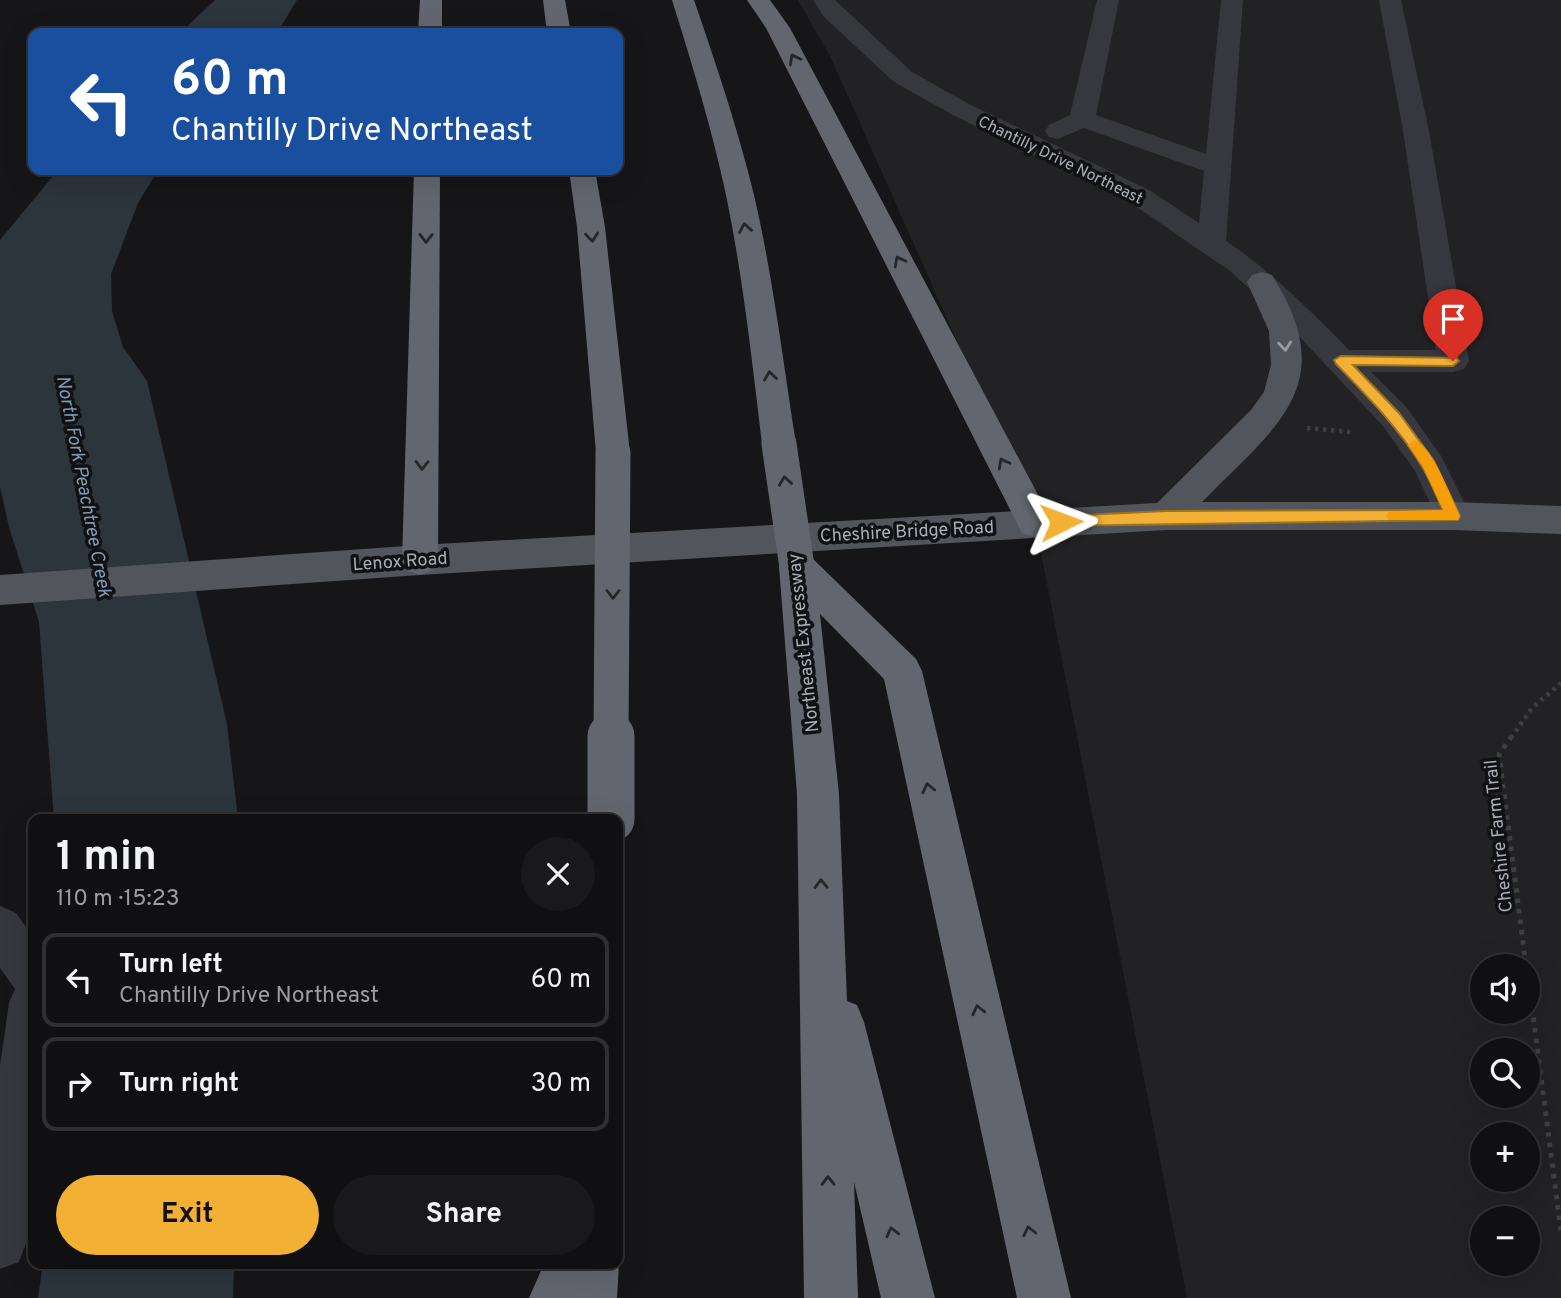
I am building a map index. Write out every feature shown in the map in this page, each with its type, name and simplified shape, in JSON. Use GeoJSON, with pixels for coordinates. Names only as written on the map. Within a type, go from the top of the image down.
{"type":"FeatureCollection","features":[{"type":"Feature","properties":{"kind":"highway"},"geometry":{"type":"LineString","coordinates":[[430,28],[431,0]]}},
{"type":"Feature","properties":{"kind":"highway"},"geometry":{"type":"LineString","coordinates":[[554,0],[558,28]]}},
{"type":"Feature","properties":{"kind":"highway","name":"Northeast Expressway"},"geometry":{"type":"LineString","coordinates":[[683,0],[703,61],[739,195],[758,295],[779,444],[798,552],[818,794],[831,1298]]}},
{"type":"Feature","properties":{"kind":"highway"},"geometry":{"type":"LineString","coordinates":[[758,0],[778,28],[1035,523]]}},
{"type":"Feature","properties":{"kind":"highway"},"geometry":{"type":"LineString","coordinates":[[420,559],[427,175]]}},
{"type":"Feature","properties":{"kind":"highway"},"geometry":{"type":"LineString","coordinates":[[583,175],[592,227],[613,453],[611,814]]}},
{"type":"Feature","properties":{"kind":"highway"},"geometry":{"type":"LineString","coordinates":[[798,552],[902,671],[1044,1298]]}},
{"type":"Feature","properties":{"kind":"highway"},"geometry":{"type":"LineString","coordinates":[[822,952],[908,1298]]}},
{"type":"Feature","properties":{"kind":"highway"},"geometry":{"type":"LineString","coordinates":[[556,1298],[570,1269]]}},
{"type":"Feature","properties":{"kind":"highway"},"geometry":{"type":"LineString","coordinates":[[590,1298],[592,1269]]}},
{"type":"Feature","properties":{"kind":"main road"},"geometry":{"type":"LineString","coordinates":[[1166,516],[1263,419],[1280,396],[1287,365],[1284,331],[1262,282]]}},
{"type":"Feature","properties":{"kind":"main road","name":"Cheshire Bridge Road"},"geometry":{"type":"LineString","coordinates":[[798,552],[1035,523],[1166,516],[1452,516],[1561,520]]}},
{"type":"Feature","properties":{"kind":"main road","name":"Lenox Road"},"geometry":{"type":"LineString","coordinates":[[0,590],[420,559],[798,552]]}},
{"type":"Feature","properties":{"kind":"street","name":"Chantilly Drive Northeast"},"geometry":{"type":"LineString","coordinates":[[824,0],[832,12],[904,77],[960,109],[1141,197],[1212,243],[1262,282],[1395,417],[1429,465],[1452,516]]}},
{"type":"Feature","properties":{"kind":"street"},"geometry":{"type":"LineString","coordinates":[[1082,119],[1108,0]]}},
{"type":"Feature","properties":{"kind":"street"},"geometry":{"type":"LineString","coordinates":[[1212,243],[1232,0]]}},
{"type":"Feature","properties":{"kind":"street"},"geometry":{"type":"LineString","coordinates":[[1341,360],[1453,361],[1416,131],[1390,0]]}},
{"type":"Feature","properties":{"kind":"street"},"geometry":{"type":"LineString","coordinates":[[1035,145],[1082,119],[1218,167]]}},
{"type":"Feature","properties":{"kind":"street"},"geometry":{"type":"LineString","coordinates":[[0,929],[28,968]]}},
{"type":"Feature","properties":{"kind":"street"},"geometry":{"type":"LineString","coordinates":[[0,1242],[28,1039]]}},
{"type":"Feature","properties":{"kind":"path"},"geometry":{"type":"LineString","coordinates":[[1297,427],[1357,432]]}},
{"type":"Feature","properties":{"kind":"path","name":"Cheshire Farm Trail"},"geometry":{"type":"LineString","coordinates":[[1524,954],[1499,754],[1532,708],[1561,682]]}},
{"type":"Feature","properties":{"kind":"path"},"geometry":{"type":"LineString","coordinates":[[1534,1024],[1561,1232]]}},
{"type":"Feature","properties":{"kind":"shaded area"},"geometry":{"type":"Polygon","coordinates":[[[798,0],[1561,0],[1561,1298],[1187,1298],[1033,512],[831,58],[798,0]]]}},
{"type":"Feature","properties":{"kind":"water"},"geometry":{"type":"Polygon","coordinates":[[[215,0],[297,0],[280,28],[185,28],[215,0]]]}},
{"type":"Feature","properties":{"kind":"water","name":"North Fork Peachtree Creek"},"geometry":{"type":"Polygon","coordinates":[[[54,175],[155,175],[138,203],[111,274],[112,311],[123,347],[147,381],[227,724],[237,814],[54,814],[39,622],[9,527],[0,487],[0,240],[54,175]]]}},
{"type":"Feature","properties":{"kind":"water"},"geometry":{"type":"Polygon","coordinates":[[[42,1269],[234,1269],[233,1298],[38,1298],[42,1269]]]}},
{"type":"Feature","properties":{"kind":"slow traffic"},"geometry":{"type":"LineString","coordinates":[[1394,516],[1452,516],[1429,465],[1415,445]]}},
{"type":"Feature","properties":{"kind":"route"},"geometry":{"type":"LineString","coordinates":[[1061,522],[1166,516],[1452,516],[1429,465],[1395,417],[1341,360],[1453,361]]}}]}
